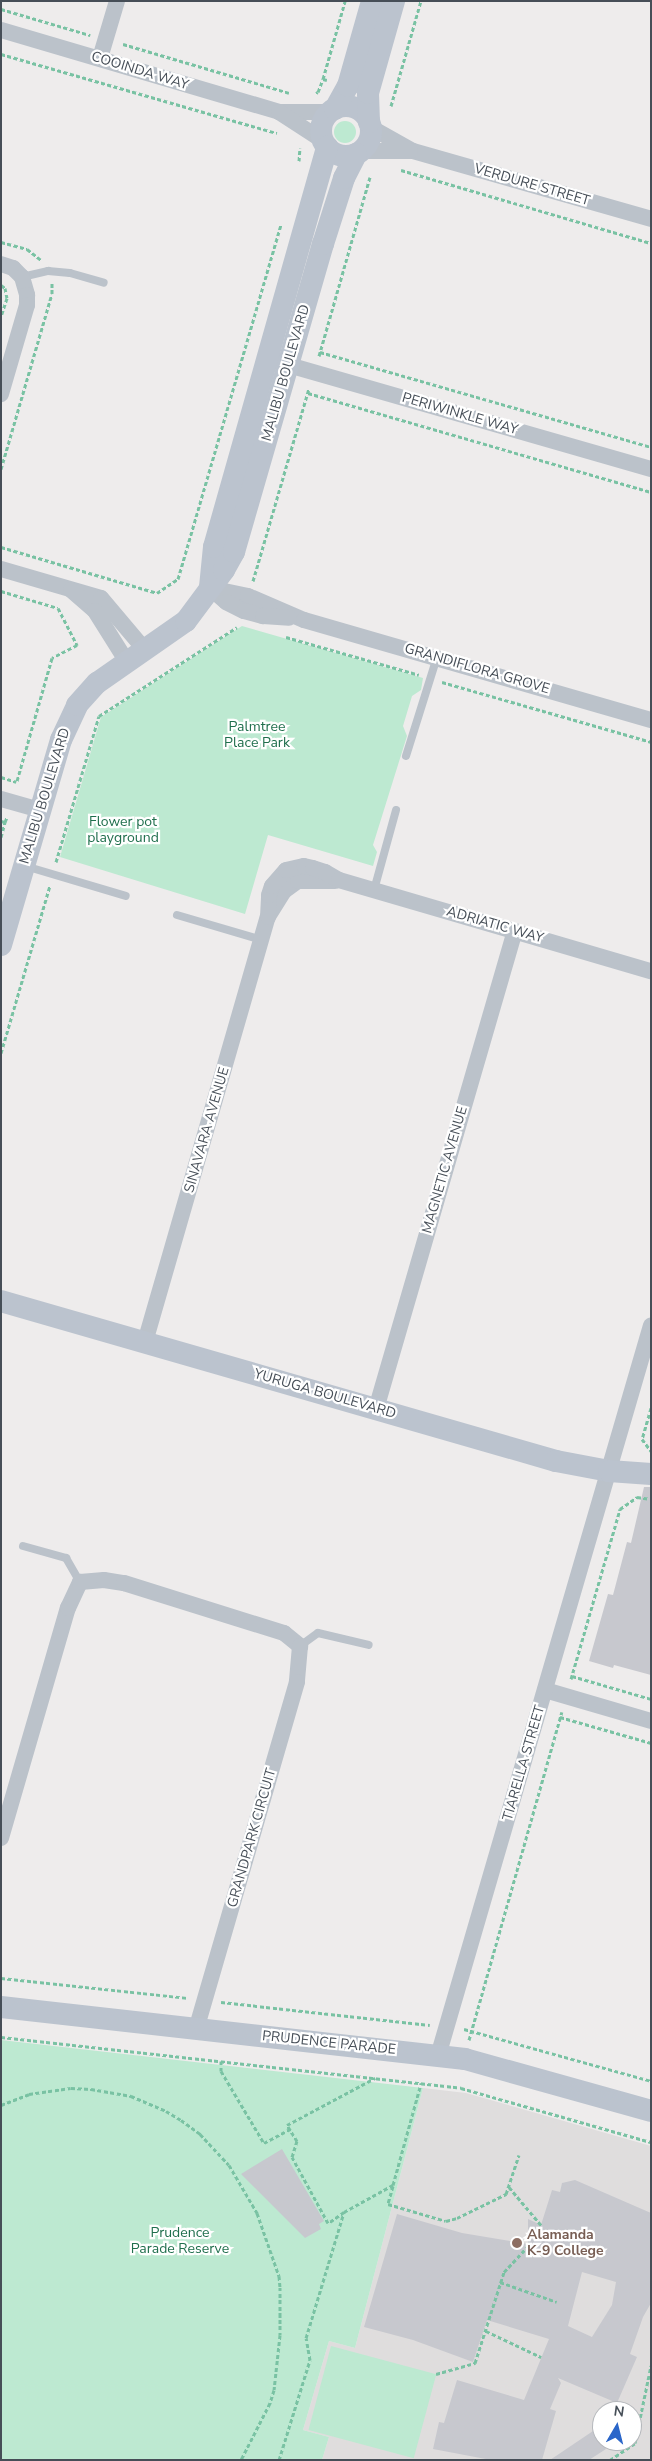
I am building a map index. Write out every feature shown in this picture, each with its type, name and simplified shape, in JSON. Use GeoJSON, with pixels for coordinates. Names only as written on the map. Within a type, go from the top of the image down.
{"type":"FeatureCollection","features":[{"type":"Feature","properties":{"kind":"street"},"geometry":{"type":"LineString","coordinates":[[100,58],[117,1]]}},
{"type":"Feature","properties":{"kind":"street"},"geometry":{"type":"LineString","coordinates":[[332,111],[348,86],[372,1]]}},
{"type":"Feature","properties":{"kind":"street"},"geometry":{"type":"LineString","coordinates":[[379,140],[368,93],[394,1]]}},
{"type":"Feature","properties":{"kind":"street","name":"COOINDA WAY"},"geometry":{"type":"LineString","coordinates":[[1,30],[279,112],[332,111]]}},
{"type":"Feature","properties":{"kind":"street"},"geometry":{"type":"LineString","coordinates":[[332,111],[351,107],[358,110],[379,140]]}},
{"type":"Feature","properties":{"kind":"street","name":"MALIBU BOULEVARD"},"geometry":{"type":"LineString","coordinates":[[278,362],[325,144],[322,125],[332,111]]}},
{"type":"Feature","properties":{"kind":"street","name":"COOINDA WAY"},"geometry":{"type":"LineString","coordinates":[[279,112],[325,144]]}},
{"type":"Feature","properties":{"kind":"street","name":"MALIBU BOULEVARD"},"geometry":{"type":"LineString","coordinates":[[1,945],[61,740],[76,705],[96,683],[186,621],[210,588],[214,547],[344,178],[358,152],[369,141],[379,140]]}},
{"type":"Feature","properties":{"kind":"street","name":"VERDURE STREET"},"geometry":{"type":"LineString","coordinates":[[379,140],[651,219]]}},
{"type":"Feature","properties":{"kind":"street"},"geometry":{"type":"LineString","coordinates":[[325,144],[340,155],[358,152]]}},
{"type":"Feature","properties":{"kind":"street"},"geometry":{"type":"LineString","coordinates":[[1,264],[12,268],[22,277],[27,287],[26,305],[1,394]]}},
{"type":"Feature","properties":{"kind":"street","name":"PERIWINKLE WAY"},"geometry":{"type":"LineString","coordinates":[[278,362],[651,469]]}},
{"type":"Feature","properties":{"kind":"street"},"geometry":{"type":"LineString","coordinates":[[1,569],[70,589],[95,612],[136,656]]}},
{"type":"Feature","properties":{"kind":"street","name":"GRANDIFLORA GROVE"},"geometry":{"type":"LineString","coordinates":[[210,588],[226,602],[246,604],[263,616],[304,620],[651,720]]}},
{"type":"Feature","properties":{"kind":"street"},"geometry":{"type":"LineString","coordinates":[[1,799],[40,810]]}},
{"type":"Feature","properties":{"kind":"street","name":"ADRIATIC WAY"},"geometry":{"type":"LineString","coordinates":[[292,876],[304,866],[313,868],[339,880],[651,971]]}},
{"type":"Feature","properties":{"kind":"street","name":"SINAVARA AVENUE"},"geometry":{"type":"LineString","coordinates":[[145,1342],[262,940],[268,917],[272,886],[292,876]]}},
{"type":"Feature","properties":{"kind":"street","name":"MAGNETIC AVENUE"},"geometry":{"type":"LineString","coordinates":[[376,1409],[515,931]]}},
{"type":"Feature","properties":{"kind":"street","name":"YURUGA BOULEVARD"},"geometry":{"type":"LineString","coordinates":[[1,1301],[556,1461],[609,1470],[651,1474]]}},
{"type":"Feature","properties":{"kind":"street","name":"TIARELLA STREET"},"geometry":{"type":"LineString","coordinates":[[438,2056],[651,1324]]}},
{"type":"Feature","properties":{"kind":"street"},"geometry":{"type":"LineString","coordinates":[[1,1838],[68,1608],[80,1582],[104,1580],[124,1583],[284,1633],[300,1646]]}},
{"type":"Feature","properties":{"kind":"street","name":"GRANDPARK CIRCUIT"},"geometry":{"type":"LineString","coordinates":[[196,2029],[297,1682],[300,1646]]}},
{"type":"Feature","properties":{"kind":"street"},"geometry":{"type":"LineString","coordinates":[[545,1690],[651,1721]]}},
{"type":"Feature","properties":{"kind":"street","name":"PRUDENCE PARADE"},"geometry":{"type":"LineString","coordinates":[[1,2007],[466,2059],[651,2112]]}},
{"type":"Feature","properties":{"kind":"lane"},"geometry":{"type":"LineString","coordinates":[[22,277],[48,271],[70,273],[104,283]]}},
{"type":"Feature","properties":{"kind":"lane"},"geometry":{"type":"LineString","coordinates":[[406,756],[437,658]]}},
{"type":"Feature","properties":{"kind":"lane"},"geometry":{"type":"LineString","coordinates":[[374,890],[396,810]]}},
{"type":"Feature","properties":{"kind":"lane"},"geometry":{"type":"LineString","coordinates":[[24,866],[126,896]]}},
{"type":"Feature","properties":{"kind":"lane"},"geometry":{"type":"LineString","coordinates":[[177,915],[262,940]]}},
{"type":"Feature","properties":{"kind":"lane"},"geometry":{"type":"LineString","coordinates":[[23,1546],[66,1558],[80,1582]]}},
{"type":"Feature","properties":{"kind":"lane"},"geometry":{"type":"LineString","coordinates":[[300,1646],[318,1632],[369,1645]]}},
{"type":"Feature","properties":{"kind":"path"},"geometry":{"type":"LineString","coordinates":[[323,79],[345,1]]}},
{"type":"Feature","properties":{"kind":"path"},"geometry":{"type":"LineString","coordinates":[[1,1053],[99,716],[240,625],[320,352],[379,140],[394,123],[389,112],[421,1]]}},
{"type":"Feature","properties":{"kind":"path"},"geometry":{"type":"LineString","coordinates":[[1,9],[293,94]]}},
{"type":"Feature","properties":{"kind":"path"},"geometry":{"type":"LineString","coordinates":[[1,54],[282,135]]}},
{"type":"Feature","properties":{"kind":"path"},"geometry":{"type":"LineString","coordinates":[[379,140],[651,243]]}},
{"type":"Feature","properties":{"kind":"path"},"geometry":{"type":"LineString","coordinates":[[299,144],[301,150],[299,165]]}},
{"type":"Feature","properties":{"kind":"path"},"geometry":{"type":"LineString","coordinates":[[1,547],[157,593],[178,579],[282,221]]}},
{"type":"Feature","properties":{"kind":"path"},"geometry":{"type":"LineString","coordinates":[[1,286],[5,288],[7,298],[1,317]]}},
{"type":"Feature","properties":{"kind":"path"},"geometry":{"type":"LineString","coordinates":[[320,352],[651,447]]}},
{"type":"Feature","properties":{"kind":"path"},"geometry":{"type":"LineString","coordinates":[[308,393],[651,492]]}},
{"type":"Feature","properties":{"kind":"path"},"geometry":{"type":"LineString","coordinates":[[1,591],[58,608],[77,645],[52,658],[17,781]]}},
{"type":"Feature","properties":{"kind":"path"},"geometry":{"type":"LineString","coordinates":[[279,634],[651,742]]}},
{"type":"Feature","properties":{"kind":"path"},"geometry":{"type":"LineString","coordinates":[[1,837],[5,822]]}},
{"type":"Feature","properties":{"kind":"path"},"geometry":{"type":"LineString","coordinates":[[651,1408],[642,1439],[651,1451]]}},
{"type":"Feature","properties":{"kind":"path"},"geometry":{"type":"LineString","coordinates":[[461,2088],[471,2029],[620,1509],[637,1497],[651,1499]]}},
{"type":"Feature","properties":{"kind":"path"},"geometry":{"type":"LineString","coordinates":[[572,1676],[651,1699]]}},
{"type":"Feature","properties":{"kind":"path"},"geometry":{"type":"LineString","coordinates":[[560,1717],[651,1744]]}},
{"type":"Feature","properties":{"kind":"path"},"geometry":{"type":"LineString","coordinates":[[1,1978],[471,2029],[651,2081]]}},
{"type":"Feature","properties":{"kind":"path"},"geometry":{"type":"LineString","coordinates":[[1,2037],[461,2088],[651,2142]]}},
{"type":"Feature","properties":{"kind":"path"},"geometry":{"type":"LineString","coordinates":[[221,2062],[221,2071],[264,2143],[290,2129]]}},
{"type":"Feature","properties":{"kind":"path"},"geometry":{"type":"LineString","coordinates":[[375,2078],[288,2125],[297,2141],[292,2157],[328,2223],[393,2185]]}},
{"type":"Feature","properties":{"kind":"path"},"geometry":{"type":"LineString","coordinates":[[420,2083],[388,2204],[446,2221],[457,2218],[506,2194],[518,2156]]}},
{"type":"Feature","properties":{"kind":"path"},"geometry":{"type":"LineString","coordinates":[[1,2104],[29,2094],[72,2088],[91,2089],[131,2096],[166,2111],[200,2134],[218,2150],[235,2173],[257,2213],[279,2276],[281,2312],[278,2361],[270,2403],[241,2460]]}},
{"type":"Feature","properties":{"kind":"path"},"geometry":{"type":"LineString","coordinates":[[509,2187],[540,2225]]}},
{"type":"Feature","properties":{"kind":"path"},"geometry":{"type":"LineString","coordinates":[[279,2460],[310,2360],[306,2338],[344,2212]]}},
{"type":"Feature","properties":{"kind":"path"},"geometry":{"type":"LineString","coordinates":[[436,2374],[475,2363],[504,2272],[527,2247]]}},
{"type":"Feature","properties":{"kind":"path"},"geometry":{"type":"LineString","coordinates":[[500,2282],[557,2302]]}},
{"type":"Feature","properties":{"kind":"path"},"geometry":{"type":"LineString","coordinates":[[486,2331],[541,2357]]}},
{"type":"Feature","properties":{"kind":"path"},"geometry":{"type":"LineString","coordinates":[[610,2460],[635,2443],[651,2366]]}},
{"type":"Feature","properties":{"kind":"shaded area","name":"Alamanda K-9 College"},"geometry":{"type":"Polygon","coordinates":[[[423,2088],[466,2093],[651,2146],[651,2460],[322,2460],[329,2437],[303,2430],[329,2341],[355,2348],[423,2088]]]}},
{"type":"Feature","properties":{"kind":"green space"},"geometry":{"type":"Polygon","coordinates":[[[341,121],[349,121],[356,128],[356,136],[349,143],[341,143],[334,136],[334,128],[341,121]]]}},
{"type":"Feature","properties":{"kind":"green space","name":"Palmtree Place Park"},"geometry":{"type":"Polygon","coordinates":[[[242,626],[423,678],[421,690],[412,696],[403,726],[407,736],[373,845],[377,852],[373,866],[268,835],[245,914],[60,857],[101,717],[242,626]]]}},
{"type":"Feature","properties":{"kind":"green space","name":"Prudence Parade Reserve"},"geometry":{"type":"Polygon","coordinates":[[[1,2040],[423,2088],[355,2348],[329,2341],[303,2430],[329,2437],[322,2460],[1,2460],[1,2040]]]}},
{"type":"Feature","properties":{"kind":"green space"},"geometry":{"type":"Polygon","coordinates":[[[331,2346],[436,2374],[414,2458],[308,2430],[331,2346]]]}},
{"type":"Feature","properties":{"kind":"building"},"geometry":{"type":"Polygon","coordinates":[[[644,1487],[651,1487],[651,1675],[614,1665],[613,1668],[589,1661],[608,1594],[613,1595],[627,1542],[631,1543],[644,1487]]]}},
{"type":"Feature","properties":{"kind":"building"},"geometry":{"type":"Polygon","coordinates":[[[282,2149],[324,2221],[319,2224],[321,2229],[305,2238],[241,2174],[282,2149]]]}},
{"type":"Feature","properties":{"kind":"building"},"geometry":{"type":"Polygon","coordinates":[[[575,2180],[651,2213],[651,2303],[643,2317],[630,2354],[637,2357],[618,2401],[612,2401],[558,2378],[561,2383],[550,2409],[556,2411],[542,2460],[491,2460],[433,2449],[439,2422],[444,2423],[457,2380],[524,2400],[549,2339],[487,2320],[473,2362],[413,2340],[364,2327],[397,2214],[462,2233],[528,2244],[528,2219],[541,2225],[552,2190],[560,2192],[562,2183],[575,2180]],[[582,2272],[568,2326],[592,2337],[612,2305],[616,2282],[582,2272]]]}},
{"type":"Feature","properties":{"kind":"building"},"geometry":{"type":"Polygon","coordinates":[[[592,2432],[592,2451],[603,2451],[589,2460],[550,2460],[592,2432]]]}},
{"type":"Feature","properties":{"kind":"place","name":"Alamanda K-9 College"},"geometry":{"type":"Point","coordinates":[517,2243]}},
{"type":"Feature","properties":{"kind":"park label","name":"Flower pot playground"},"geometry":{"type":"Point","coordinates":[123,830]}}]}
